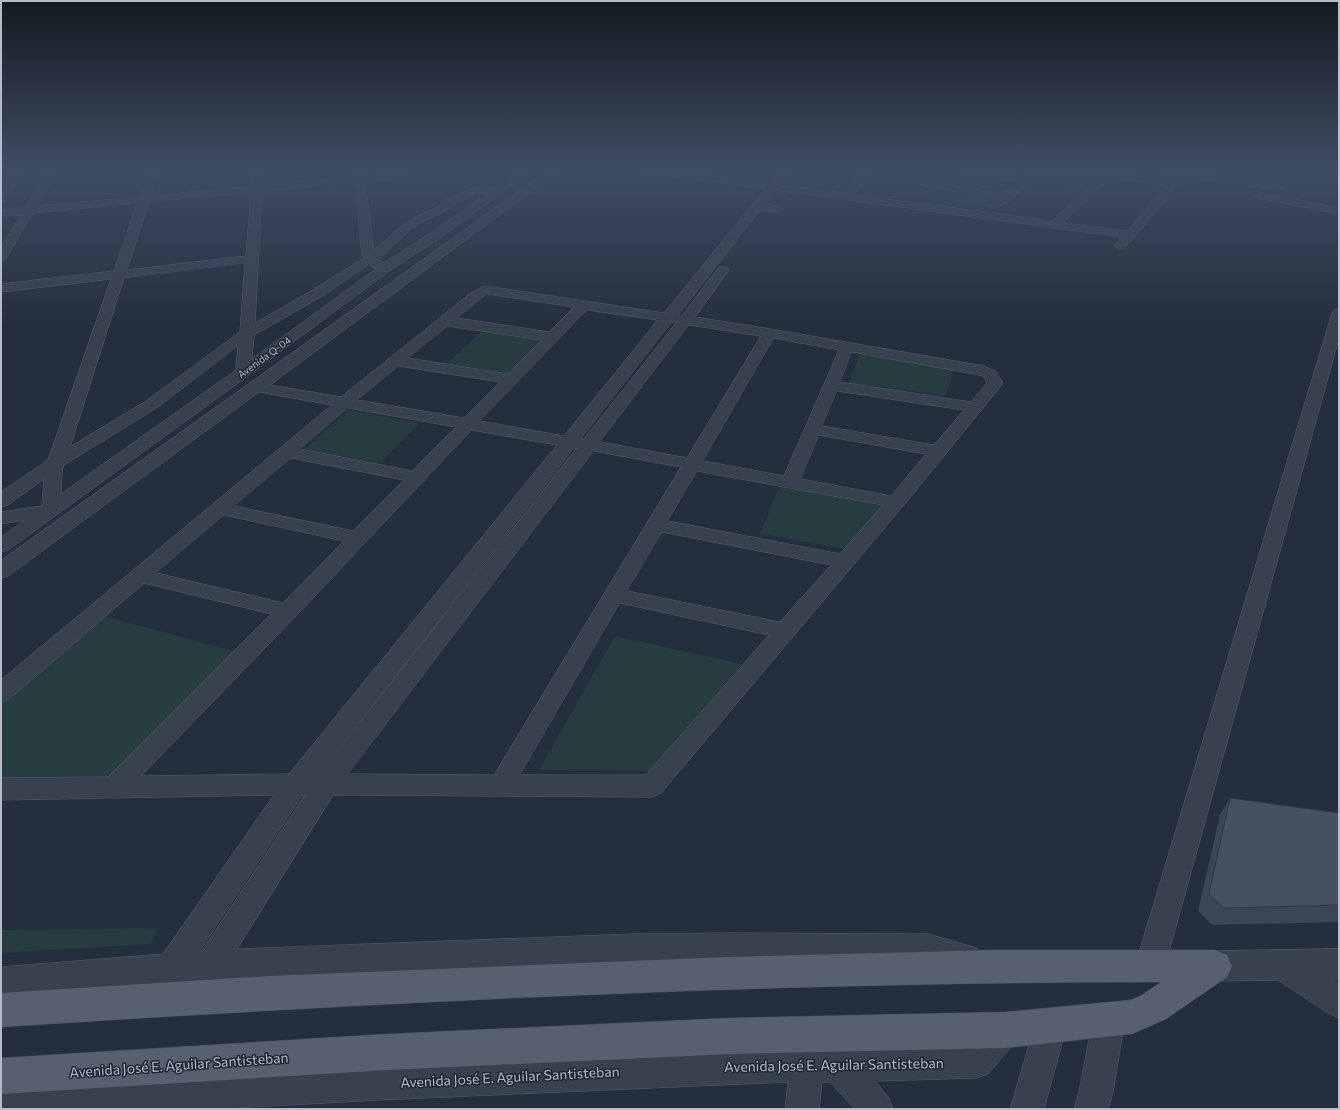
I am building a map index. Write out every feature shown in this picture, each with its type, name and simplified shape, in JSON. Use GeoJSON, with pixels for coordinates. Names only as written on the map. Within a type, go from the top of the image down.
{"type":"FeatureCollection","features":[{"type":"Feature","properties":{"kind":"main road"},"geometry":{"type":"LineString","coordinates":[[1,1010],[276,992],[728,973],[996,966],[1215,966]]}},
{"type":"Feature","properties":{"kind":"main road","name":"Avenida José E. Aguilar Santisteban"},"geometry":{"type":"LineString","coordinates":[[1,1076],[388,1052],[731,1036],[1005,1030],[1132,1017],[1154,1007],[1215,966]]}},
{"type":"Feature","properties":{"kind":"street"},"geometry":{"type":"LineString","coordinates":[[1,257],[22,222]]}},
{"type":"Feature","properties":{"kind":"street"},"geometry":{"type":"LineString","coordinates":[[1,518],[51,510],[53,471],[137,222]]}},
{"type":"Feature","properties":{"kind":"street"},"geometry":{"type":"LineString","coordinates":[[244,372],[255,222]]}},
{"type":"Feature","properties":{"kind":"street"},"geometry":{"type":"LineString","coordinates":[[365,222],[367,247],[370,259],[377,265],[385,268]]}},
{"type":"Feature","properties":{"kind":"street"},"geometry":{"type":"LineString","coordinates":[[1,501],[56,463],[152,404],[247,333],[316,294],[370,259],[408,226],[416,222]]}},
{"type":"Feature","properties":{"kind":"street","name":"Avenida Q-04"},"geometry":{"type":"LineString","coordinates":[[1,546],[244,372],[385,268],[454,222]]}},
{"type":"Feature","properties":{"kind":"street"},"geometry":{"type":"LineString","coordinates":[[1,571],[426,264],[482,222]]}},
{"type":"Feature","properties":{"kind":"street"},"geometry":{"type":"LineString","coordinates":[[171,968],[296,784],[578,443],[677,319],[708,286],[757,222]]}},
{"type":"Feature","properties":{"kind":"street"},"geometry":{"type":"LineString","coordinates":[[1031,222],[1129,235]]}},
{"type":"Feature","properties":{"kind":"street"},"geometry":{"type":"LineString","coordinates":[[1054,225],[1057,222]]}},
{"type":"Feature","properties":{"kind":"street"},"geometry":{"type":"LineString","coordinates":[[1120,246],[1140,222]]}},
{"type":"Feature","properties":{"kind":"street"},"geometry":{"type":"LineString","coordinates":[[1,288],[252,259]]}},
{"type":"Feature","properties":{"kind":"street"},"geometry":{"type":"LineString","coordinates":[[1,693],[288,452],[345,402],[485,290],[770,333],[984,371],[990,374],[995,383],[845,562],[652,786],[296,784],[1,789]]}},
{"type":"Feature","properties":{"kind":"street"},"geometry":{"type":"LineString","coordinates":[[114,787],[288,611],[467,424],[584,305]]}},
{"type":"Feature","properties":{"kind":"street"},"geometry":{"type":"LineString","coordinates":[[1150,966],[1339,313]]}},
{"type":"Feature","properties":{"kind":"street"},"geometry":{"type":"LineString","coordinates":[[446,321],[553,337]]}},
{"type":"Feature","properties":{"kind":"street"},"geometry":{"type":"LineString","coordinates":[[501,785],[770,333]]}},
{"type":"Feature","properties":{"kind":"street"},"geometry":{"type":"LineString","coordinates":[[790,483],[847,347]]}},
{"type":"Feature","properties":{"kind":"street"},"geometry":{"type":"LineString","coordinates":[[397,361],[511,379]]}},
{"type":"Feature","properties":{"kind":"street"},"geometry":{"type":"LineString","coordinates":[[830,386],[974,407]]}},
{"type":"Feature","properties":{"kind":"street"},"geometry":{"type":"LineString","coordinates":[[256,387],[578,443],[896,502]]}},
{"type":"Feature","properties":{"kind":"street"},"geometry":{"type":"LineString","coordinates":[[812,429],[938,451]]}},
{"type":"Feature","properties":{"kind":"street"},"geometry":{"type":"LineString","coordinates":[[210,965],[325,785],[578,443]]}},
{"type":"Feature","properties":{"kind":"street"},"geometry":{"type":"LineString","coordinates":[[288,452],[417,477]]}},
{"type":"Feature","properties":{"kind":"street"},"geometry":{"type":"LineString","coordinates":[[220,509],[359,538]]}},
{"type":"Feature","properties":{"kind":"street"},"geometry":{"type":"LineString","coordinates":[[657,525],[845,562]]}},
{"type":"Feature","properties":{"kind":"street"},"geometry":{"type":"LineString","coordinates":[[140,576],[288,611]]}},
{"type":"Feature","properties":{"kind":"street"},"geometry":{"type":"LineString","coordinates":[[614,595],[785,631]]}},
{"type":"Feature","properties":{"kind":"street"},"geometry":{"type":"LineString","coordinates":[[1,982],[210,965],[633,948],[928,948],[996,966]]}},
{"type":"Feature","properties":{"kind":"street"},"geometry":{"type":"LineString","coordinates":[[1215,966],[1339,964]]}},
{"type":"Feature","properties":{"kind":"street"},"geometry":{"type":"LineString","coordinates":[[1282,965],[1339,1002]]}},
{"type":"Feature","properties":{"kind":"street"},"geometry":{"type":"LineString","coordinates":[[1091,1109],[1096,1092],[1108,1019]]}},
{"type":"Feature","properties":{"kind":"street"},"geometry":{"type":"LineString","coordinates":[[1027,1109],[1051,1025]]}},
{"type":"Feature","properties":{"kind":"street","name":"Avenida José E. Aguilar Santisteban"},"geometry":{"type":"LineString","coordinates":[[1,1104],[379,1083],[726,1068],[976,1062],[1005,1030]]}},
{"type":"Feature","properties":{"kind":"street"},"geometry":{"type":"LineString","coordinates":[[802,1109],[822,1066],[865,1094],[876,1109]]}},
{"type":"Feature","properties":{"kind":"green space"},"geometry":{"type":"Polygon","coordinates":[[[483,330],[542,340],[544,343],[511,374],[447,363],[483,330]]]}},
{"type":"Feature","properties":{"kind":"green space"},"geometry":{"type":"Polygon","coordinates":[[[861,351],[955,367],[946,396],[849,383],[861,351]]]}},
{"type":"Feature","properties":{"kind":"green space"},"geometry":{"type":"Polygon","coordinates":[[[348,410],[419,423],[380,463],[304,450],[348,410]]]}},
{"type":"Feature","properties":{"kind":"green space"},"geometry":{"type":"Polygon","coordinates":[[[567,455],[570,456],[570,459],[331,761],[322,766],[567,455]]]}},
{"type":"Feature","properties":{"kind":"green space"},"geometry":{"type":"Polygon","coordinates":[[[780,485],[886,506],[847,549],[760,534],[780,485]]]}},
{"type":"Feature","properties":{"kind":"green space"},"geometry":{"type":"Polygon","coordinates":[[[104,616],[237,652],[107,779],[1,779],[1,703],[104,616]]]}},
{"type":"Feature","properties":{"kind":"green space"},"geometry":{"type":"Polygon","coordinates":[[[615,636],[742,664],[650,771],[539,770],[615,636]]]}},
{"type":"Feature","properties":{"kind":"green space"},"geometry":{"type":"Polygon","coordinates":[[[158,928],[151,944],[1,953],[1,930],[158,928]]]}},
{"type":"Feature","properties":{"kind":"building"},"geometry":{"type":"Polygon","coordinates":[[[1230,798],[1339,813],[1339,905],[1224,908],[1209,894],[1230,798]]]}}]}
